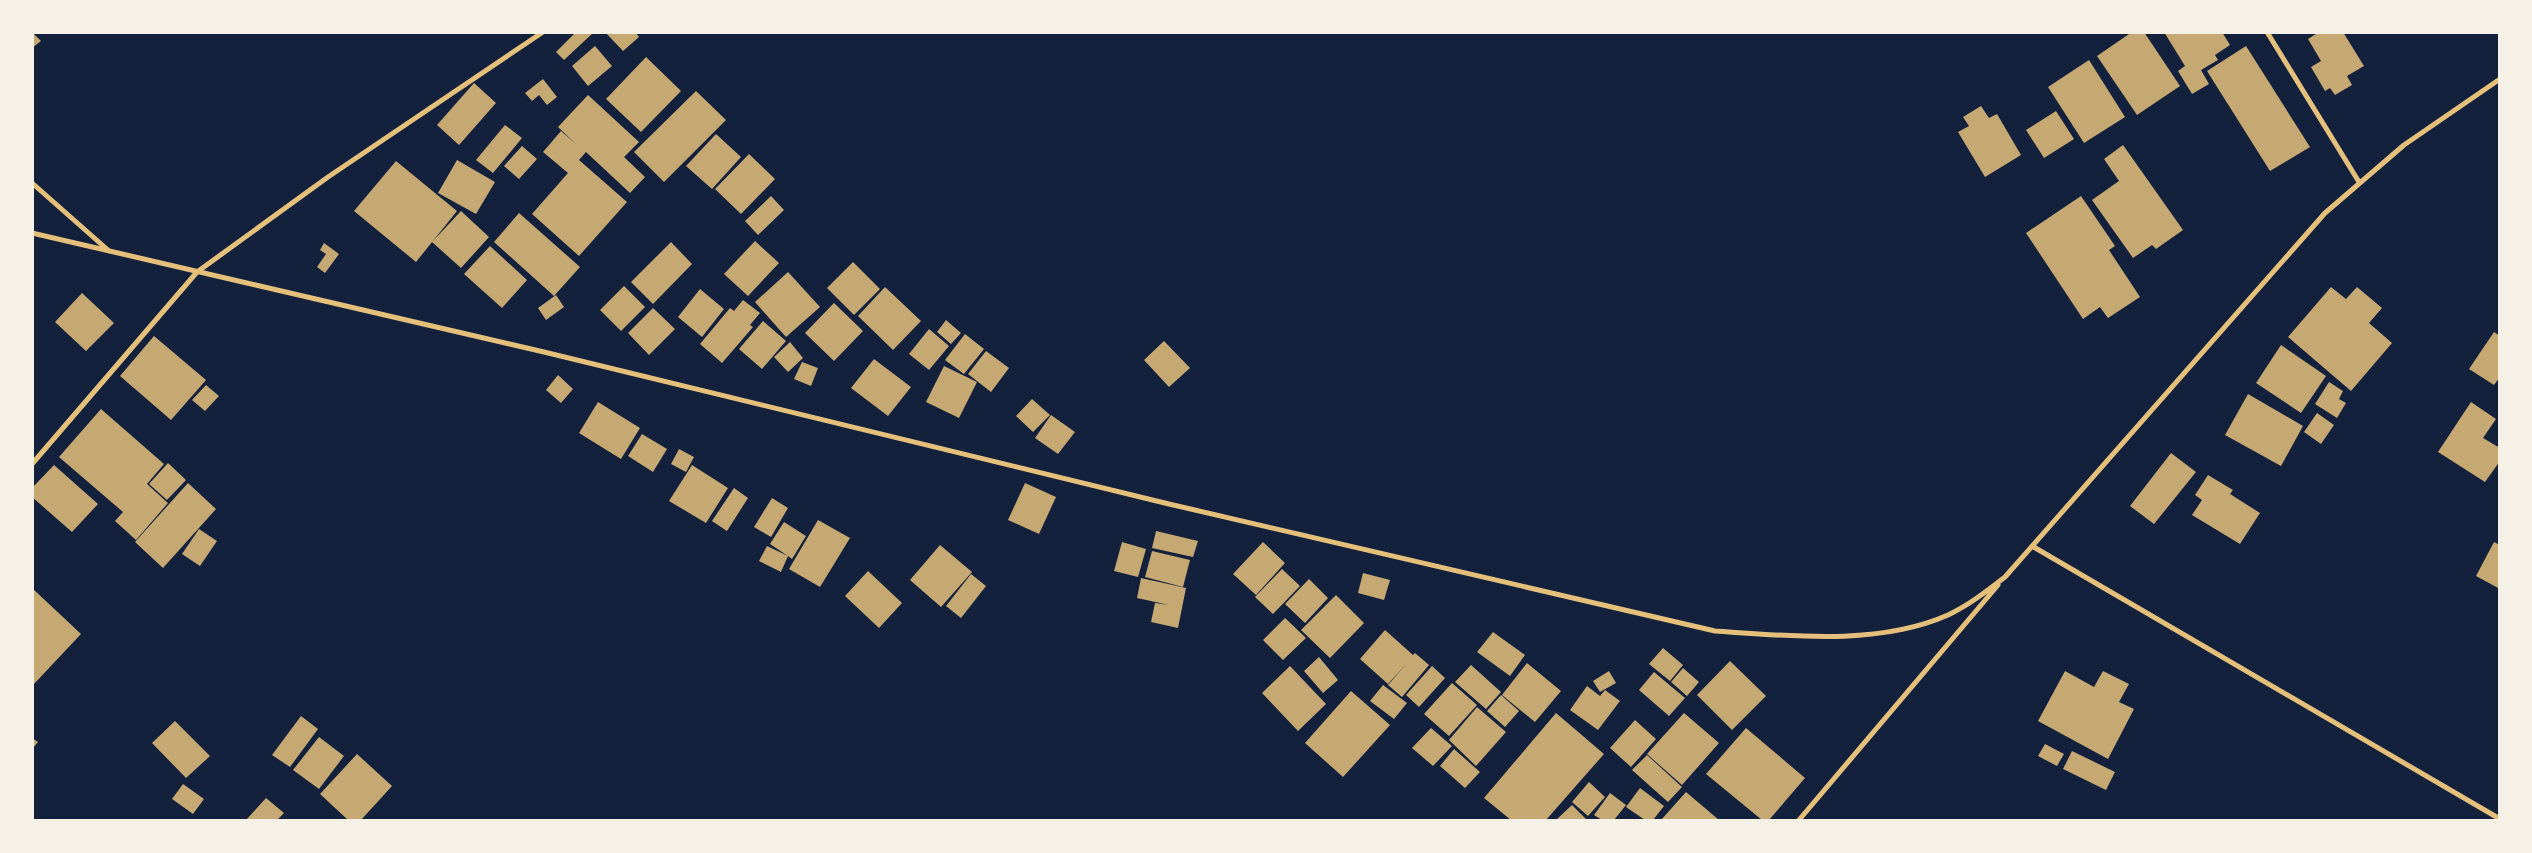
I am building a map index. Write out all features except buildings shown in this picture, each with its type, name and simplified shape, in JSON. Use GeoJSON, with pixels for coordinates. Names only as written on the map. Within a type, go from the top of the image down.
{"type":"FeatureCollection","features":[{"type":"Feature","properties":{"kind":"street"},"geometry":{"type":"LineString","coordinates":[[32,464],[197,272],[328,177],[543,32]]}},
{"type":"Feature","properties":{"kind":"street"},"geometry":{"type":"LineString","coordinates":[[2267,32],[2359,182]]}},
{"type":"Feature","properties":{"kind":"street"},"geometry":{"type":"LineString","coordinates":[[1799,820],[2005,577],[2325,213],[2404,145],[2500,79]]}},
{"type":"Feature","properties":{"kind":"street"},"geometry":{"type":"LineString","coordinates":[[32,183],[110,252]]}},
{"type":"Feature","properties":{"kind":"street"},"geometry":{"type":"LineString","coordinates":[[32,233],[544,352],[1169,504],[1715,630],[1803,637],[1869,634],[1915,626],[1947,615],[1975,600],[2005,577]]}},
{"type":"Feature","properties":{"kind":"street"},"geometry":{"type":"LineString","coordinates":[[2032,546],[2500,819]]}}]}
